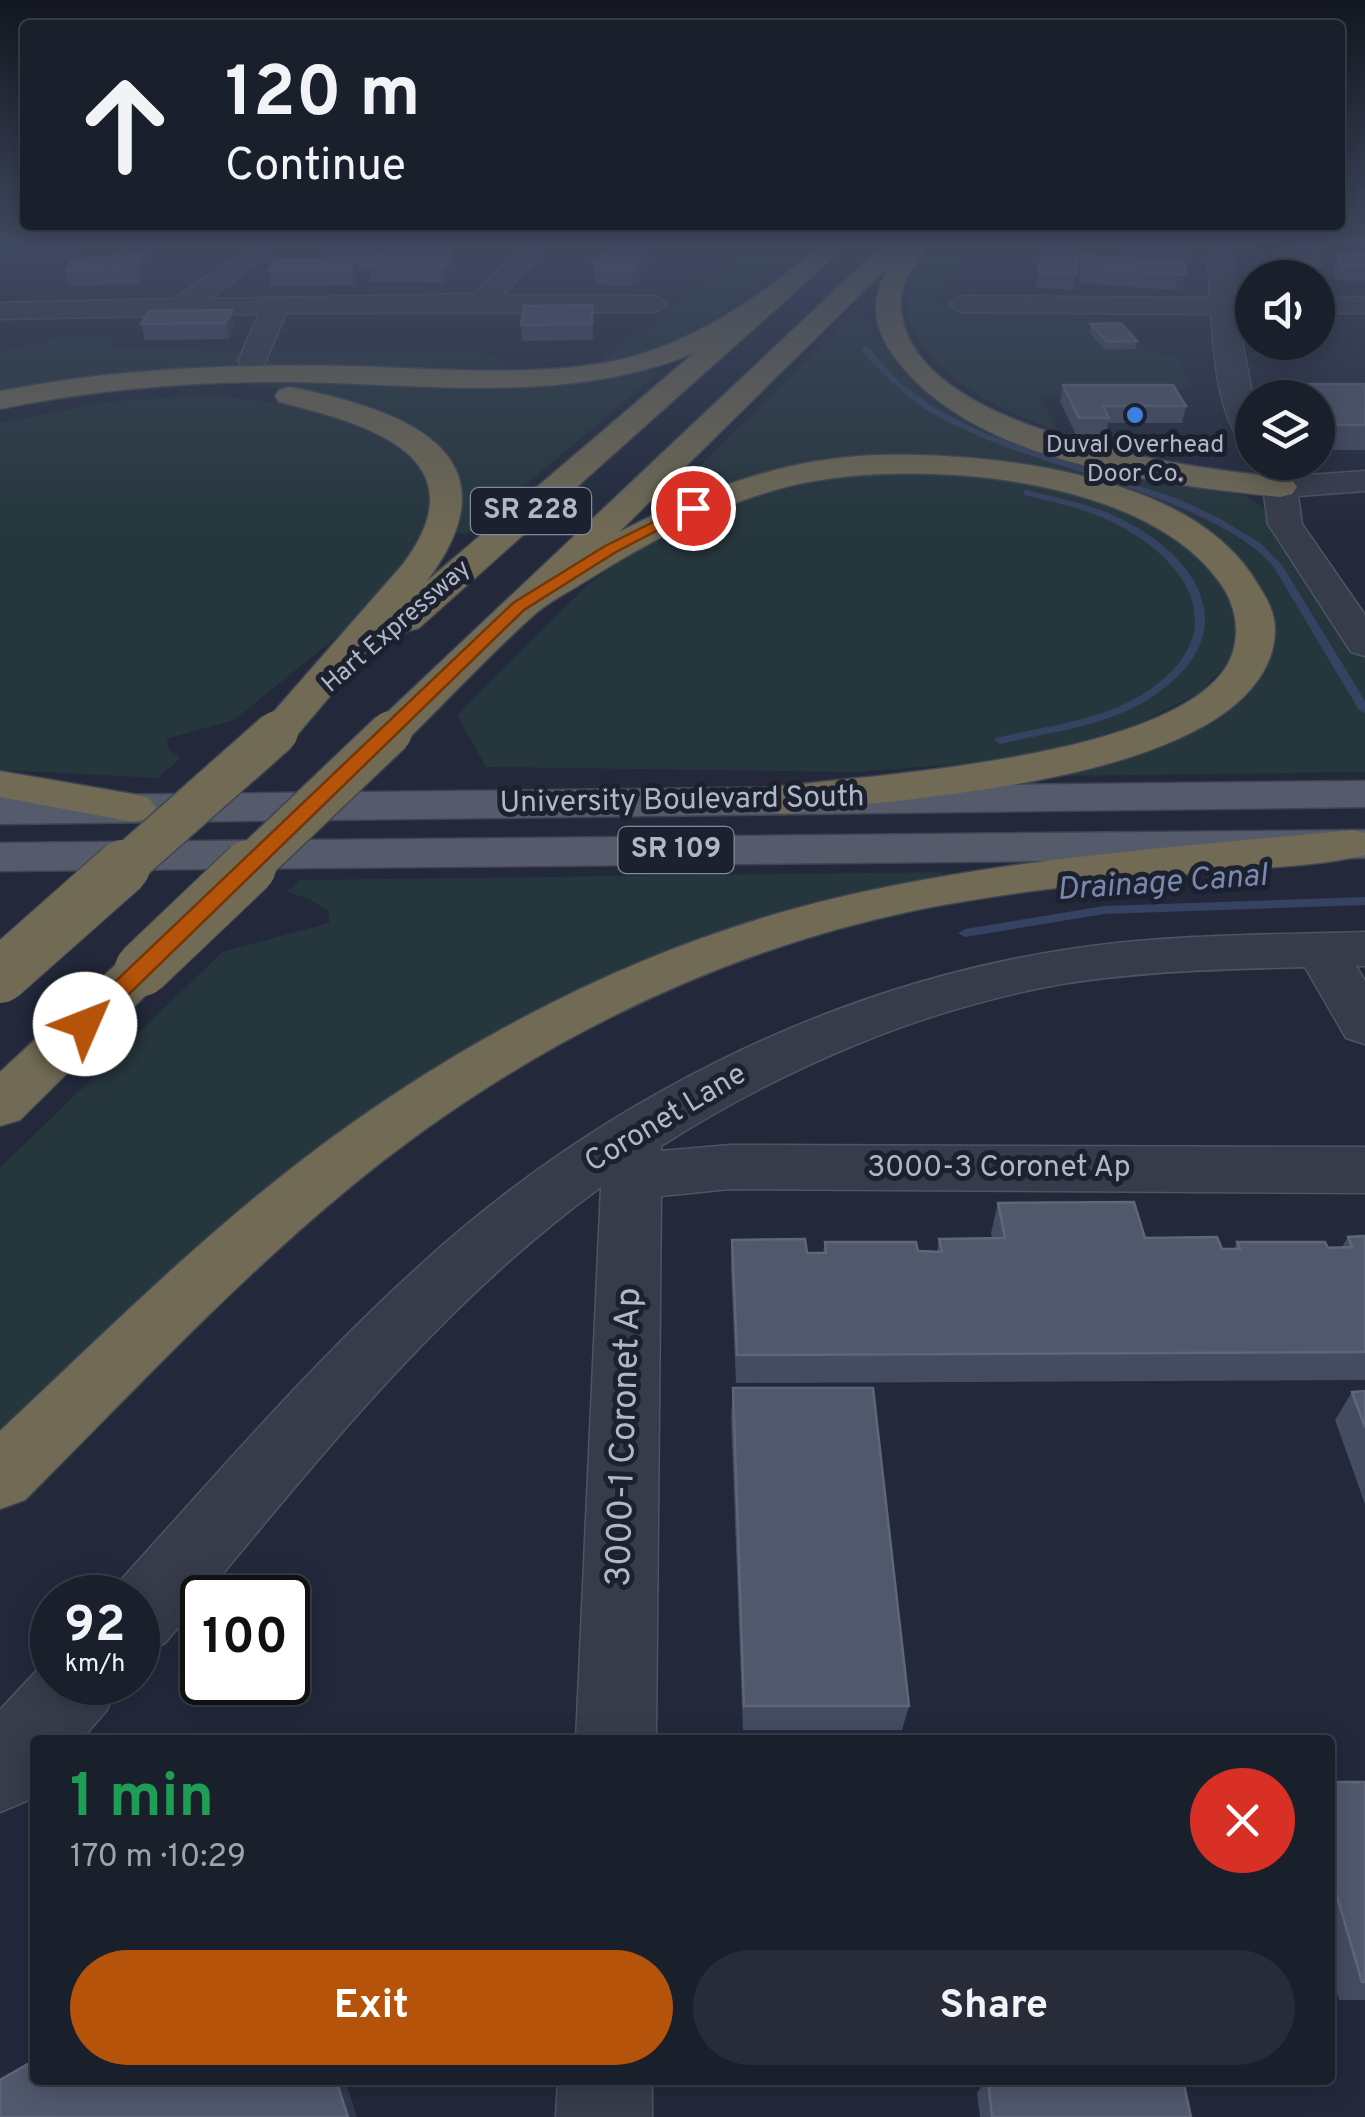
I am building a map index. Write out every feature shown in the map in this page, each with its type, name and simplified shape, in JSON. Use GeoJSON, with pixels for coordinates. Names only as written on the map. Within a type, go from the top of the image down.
{"type":"FeatureCollection","features":[{"type":"Feature","properties":{"kind":"highway"},"geometry":{"type":"LineString","coordinates":[[0,400],[73,384],[162,374],[591,373],[660,360],[704,340]]}},
{"type":"Feature","properties":{"kind":"highway","name":"Hart Expressway"},"geometry":{"type":"LineString","coordinates":[[0,976],[729,340]]}},
{"type":"Feature","properties":{"kind":"highway","name":"SR 228"},"geometry":{"type":"LineString","coordinates":[[0,1105],[798,340]]}},
{"type":"Feature","properties":{"kind":"highway"},"geometry":{"type":"LineString","coordinates":[[899,340],[921,373],[948,394],[1011,429],[1096,456],[1178,475],[1235,475]]}},
{"type":"Feature","properties":{"kind":"highway"},"geometry":{"type":"LineString","coordinates":[[0,418],[84,399],[144,392],[210,389],[276,394],[340,405],[384,422],[415,439],[438,464],[448,497],[438,536],[416,571],[276,732]]}},
{"type":"Feature","properties":{"kind":"highway"},"geometry":{"type":"LineString","coordinates":[[519,607],[610,549],[718,498],[826,470],[888,464],[998,471],[1082,486],[1180,527],[1221,556],[1245,586],[1258,619],[1252,657],[1228,690],[1191,716],[1131,740],[1065,759],[782,800]]}},
{"type":"Feature","properties":{"kind":"highway"},"geometry":{"type":"LineString","coordinates":[[0,784],[133,808]]}},
{"type":"Feature","properties":{"kind":"highway"},"geometry":{"type":"LineString","coordinates":[[0,1477],[220,1264],[323,1176],[409,1112],[498,1056],[609,997],[715,953],[826,917],[913,896],[1361,827]]}},
{"type":"Feature","properties":{"kind":"main road","name":"University Boulevard South"},"geometry":{"type":"LineString","coordinates":[[0,810],[782,800],[1361,827]]}},
{"type":"Feature","properties":{"kind":"main road","name":"University Boulevard South"},"geometry":{"type":"LineString","coordinates":[[0,857],[1361,827]]}},
{"type":"Feature","properties":{"kind":"street"},"geometry":{"type":"LineString","coordinates":[[252,360],[261,340]]}},
{"type":"Feature","properties":{"kind":"street"},"geometry":{"type":"LineString","coordinates":[[1228,340],[1235,390]]}},
{"type":"Feature","properties":{"kind":"street"},"geometry":{"type":"LineString","coordinates":[[1335,479],[1365,481]]}},
{"type":"Feature","properties":{"kind":"street"},"geometry":{"type":"LineString","coordinates":[[1275,480],[1286,524],[1365,644]]}},
{"type":"Feature","properties":{"kind":"street"},"geometry":{"type":"LineString","coordinates":[[1279,480],[1319,524],[1365,587]]}},
{"type":"Feature","properties":{"kind":"street"},"geometry":{"type":"LineString","coordinates":[[1343,949],[1365,1025]]}},
{"type":"Feature","properties":{"kind":"street","name":"Coronet Lane"},"geometry":{"type":"LineString","coordinates":[[160,1592],[393,1332],[488,1241],[633,1156],[706,1089],[850,1025],[1020,975],[1167,957],[1343,949]]}},
{"type":"Feature","properties":{"kind":"street","name":"3000-3 Coronet Ap"},"geometry":{"type":"LineString","coordinates":[[633,1156],[730,1167],[1365,1170]]}},
{"type":"Feature","properties":{"kind":"street","name":"3000-1 Coronet Ap"},"geometry":{"type":"LineString","coordinates":[[616,1735],[633,1156]]}},
{"type":"Feature","properties":{"kind":"street"},"geometry":{"type":"LineString","coordinates":[[32,1735],[59,1705]]}},
{"type":"Feature","properties":{"kind":"street"},"geometry":{"type":"LineString","coordinates":[[0,1772],[30,1738]]}},
{"type":"Feature","properties":{"kind":"street"},"geometry":{"type":"LineString","coordinates":[[604,2117],[605,2085]]}},
{"type":"Feature","properties":{"kind":"shaded area"},"geometry":{"type":"Polygon","coordinates":[[[51,340],[110,340],[115,349],[486,353],[511,368],[191,367],[63,380],[0,392],[0,352],[51,340]]]}},
{"type":"Feature","properties":{"kind":"shaded area"},"geometry":{"type":"Polygon","coordinates":[[[629,340],[685,340],[663,351],[594,365],[629,340]]]}},
{"type":"Feature","properties":{"kind":"shaded area"},"geometry":{"type":"Polygon","coordinates":[[[827,340],[880,340],[898,366],[917,384],[959,411],[1068,455],[1245,496],[1269,512],[1365,658],[1365,772],[1062,776],[1062,770],[1151,748],[1199,729],[1240,700],[1266,669],[1276,633],[1266,596],[1244,565],[1204,532],[991,461],[733,483],[690,498],[677,495],[701,465],[827,340]]]}},
{"type":"Feature","properties":{"kind":"shaded area"},"geometry":{"type":"Polygon","coordinates":[[[920,340],[1120,340],[1179,359],[1191,385],[1174,392],[1039,396],[1058,432],[963,385],[920,340]]]}},
{"type":"Feature","properties":{"kind":"shaded area"},"geometry":{"type":"Polygon","coordinates":[[[647,371],[659,373],[467,534],[452,533],[458,493],[448,460],[426,436],[395,417],[358,404],[247,386],[255,378],[583,382],[647,371]]]}},
{"type":"Feature","properties":{"kind":"shaded area"},"geometry":{"type":"Polygon","coordinates":[[[206,395],[314,406],[381,431],[426,469],[433,499],[427,529],[410,563],[360,618],[234,720],[166,739],[169,749],[181,758],[158,778],[0,770],[0,423],[105,402],[206,395]]]}},
{"type":"Feature","properties":{"kind":"shaded area"},"geometry":{"type":"Polygon","coordinates":[[[865,472],[986,475],[1109,502],[1178,538],[1230,593],[1238,628],[1232,658],[1199,693],[1140,723],[1063,747],[984,762],[858,772],[486,767],[457,715],[590,582],[659,536],[760,490],[865,472]]]}},
{"type":"Feature","properties":{"kind":"shaded area"},"geometry":{"type":"Polygon","coordinates":[[[942,872],[943,876],[886,888],[548,1012],[0,1451],[0,1168],[222,952],[329,923],[329,911],[287,892],[300,880],[942,872]]]}},
{"type":"Feature","properties":{"kind":"building"},"geometry":{"type":"Polygon","coordinates":[[[1335,384],[1365,384],[1365,425],[1337,425],[1335,384]]]}},
{"type":"Feature","properties":{"kind":"building"},"geometry":{"type":"Polygon","coordinates":[[[1063,385],[1173,385],[1186,406],[1103,406],[1109,418],[1079,418],[1063,385]]]}},
{"type":"Feature","properties":{"kind":"building"},"geometry":{"type":"Polygon","coordinates":[[[1134,1202],[1145,1238],[1217,1237],[1222,1249],[1240,1249],[1237,1242],[1325,1242],[1328,1248],[1352,1247],[1348,1237],[1365,1236],[1365,1352],[737,1355],[732,1240],[805,1239],[807,1253],[826,1253],[825,1242],[916,1242],[918,1251],[942,1252],[939,1239],[1005,1238],[998,1203],[1134,1202]]]}},
{"type":"Feature","properties":{"kind":"building"},"geometry":{"type":"Polygon","coordinates":[[[733,1388],[873,1388],[909,1706],[744,1706],[733,1388]]]}},
{"type":"Feature","properties":{"kind":"building"},"geometry":{"type":"Polygon","coordinates":[[[1365,1391],[1365,1427],[1352,1392],[1365,1391]]]}},
{"type":"Feature","properties":{"kind":"building"},"geometry":{"type":"Polygon","coordinates":[[[1335,1782],[1365,1782],[1362,1982],[1335,1889],[1335,1782]]]}},
{"type":"Feature","properties":{"kind":"building"},"geometry":{"type":"Polygon","coordinates":[[[30,2063],[30,2085],[338,2085],[348,2117],[0,2117],[0,2080],[30,2063]]]}},
{"type":"Feature","properties":{"kind":"building"},"geometry":{"type":"Polygon","coordinates":[[[989,2085],[1184,2085],[1191,2117],[992,2117],[989,2085]]]}},
{"type":"Feature","properties":{"kind":"waterway","name":"Drainage Canal"},"geometry":{"type":"LineString","coordinates":[[865,349],[897,385],[937,413],[1028,452],[1173,500],[1256,545],[1277,565],[1365,710]]}},
{"type":"Feature","properties":{"kind":"waterway"},"geometry":{"type":"LineString","coordinates":[[1000,740],[1094,718],[1131,705],[1176,674],[1194,651],[1201,628],[1199,604],[1190,581],[1150,540],[1099,513],[1027,493]]}},
{"type":"Feature","properties":{"kind":"waterway","name":"Drainage Canal"},"geometry":{"type":"LineString","coordinates":[[965,933],[1104,910],[1365,901]]}},
{"type":"Feature","properties":{"kind":"place","name":"Duval Overhead Door Co."},"geometry":{"type":"Point","coordinates":[1135,415]}},
{"type":"Feature","properties":{"kind":"route"},"geometry":{"type":"LineString","coordinates":[[85,1024],[519,607],[610,549],[693,508]]}}]}
